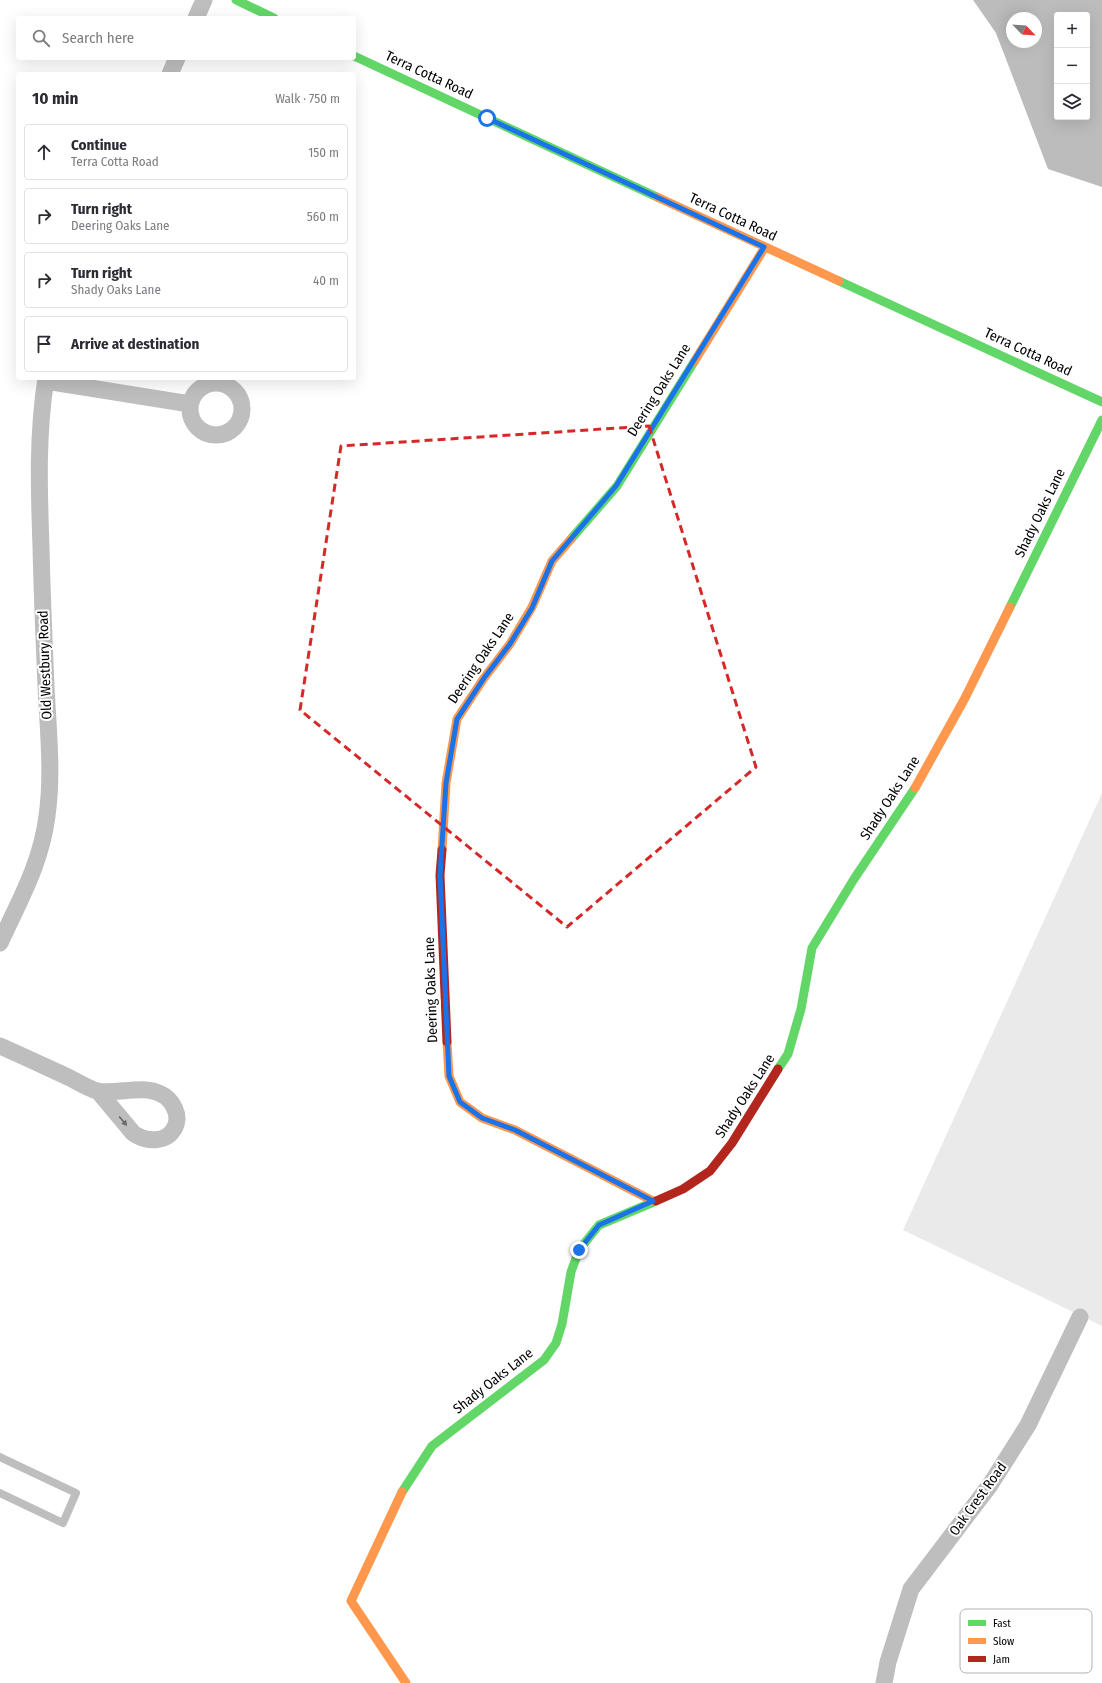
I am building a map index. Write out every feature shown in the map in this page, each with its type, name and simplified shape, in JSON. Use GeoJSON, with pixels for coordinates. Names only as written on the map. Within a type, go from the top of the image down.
{"type":"FeatureCollection","features":[{"type":"Feature","properties":{"kind":"street"},"geometry":{"type":"LineString","coordinates":[[197,16],[204,0]]}},
{"type":"Feature","properties":{"kind":"street"},"geometry":{"type":"LineString","coordinates":[[236,0],[270,16]]}},
{"type":"Feature","properties":{"kind":"street","name":"Terra Cotta Road"},"geometry":{"type":"LineString","coordinates":[[356,57],[764,247],[1102,402]]}},
{"type":"Feature","properties":{"kind":"street"},"geometry":{"type":"LineString","coordinates":[[171,72],[176,60]]}},
{"type":"Feature","properties":{"kind":"street","name":"Deering Oaks Lane"},"geometry":{"type":"LineString","coordinates":[[653,1201],[515,1130],[482,1118],[460,1102],[449,1076],[440,875],[446,783],[457,719],[484,678],[510,644],[532,608],[552,561],[616,486],[764,247]]}},
{"type":"Feature","properties":{"kind":"street"},"geometry":{"type":"LineString","coordinates":[[46,380],[190,404]]}},
{"type":"Feature","properties":{"kind":"street","name":"Old Westbury Road"},"geometry":{"type":"LineString","coordinates":[[0,943],[31,879],[40,852],[47,816],[49,756],[38,474],[40,429],[46,380]]}},
{"type":"Feature","properties":{"kind":"street","name":"Shady Oaks Lane"},"geometry":{"type":"LineString","coordinates":[[406,1683],[350,1602],[404,1486],[432,1446],[544,1360],[556,1343],[562,1324],[571,1272],[579,1250],[599,1225],[683,1189],[710,1171],[732,1143],[757,1101],[788,1054],[801,1009],[812,948],[854,879],[924,772],[965,698],[1102,420]]}},
{"type":"Feature","properties":{"kind":"street"},"geometry":{"type":"LineString","coordinates":[[0,1046],[98,1091]]}},
{"type":"Feature","properties":{"kind":"street","name":"Oak Crest Road"},"geometry":{"type":"LineString","coordinates":[[884,1683],[888,1662],[911,1589],[990,1485],[1028,1426],[1080,1317]]}},
{"type":"Feature","properties":{"kind":"lane"},"geometry":{"type":"LineString","coordinates":[[0,1457],[76,1493],[63,1523],[0,1494]]}},
{"type":"Feature","properties":{"kind":"highlighted area"},"geometry":{"type":"Polygon","coordinates":[[[649,426],[756,767],[567,927],[300,710],[341,446],[649,426]]]}},
{"type":"Feature","properties":{"kind":"shaded area"},"geometry":{"type":"Polygon","coordinates":[[[973,0],[1102,0],[1102,187],[1048,169],[996,33],[973,0]]]}},
{"type":"Feature","properties":{"kind":"shaded area"},"geometry":{"type":"Polygon","coordinates":[[[1102,793],[1102,1326],[903,1230],[1102,793]]]}},
{"type":"Feature","properties":{"kind":"traffic: fast"},"geometry":{"type":"LineString","coordinates":[[236,0],[270,16]]}},
{"type":"Feature","properties":{"kind":"traffic: fast"},"geometry":{"type":"LineString","coordinates":[[356,57],[657,197]]}},
{"type":"Feature","properties":{"kind":"traffic: fast"},"geometry":{"type":"LineString","coordinates":[[839,281],[1102,402]]}},
{"type":"Feature","properties":{"kind":"traffic: fast"},"geometry":{"type":"LineString","coordinates":[[571,539],[617,486],[694,362]]}},
{"type":"Feature","properties":{"kind":"traffic: fast"},"geometry":{"type":"LineString","coordinates":[[1010,607],[1102,420]]}},
{"type":"Feature","properties":{"kind":"traffic: fast"},"geometry":{"type":"LineString","coordinates":[[778,1069],[788,1054],[801,1009],[812,948],[854,879],[915,788]]}},
{"type":"Feature","properties":{"kind":"traffic: fast"},"geometry":{"type":"LineString","coordinates":[[402,1492],[432,1446],[544,1360],[556,1343],[562,1324],[571,1272],[579,1250],[599,1225],[656,1201]]}},
{"type":"Feature","properties":{"kind":"traffic: slow"},"geometry":{"type":"LineString","coordinates":[[657,197],[839,281]]}},
{"type":"Feature","properties":{"kind":"traffic: slow"},"geometry":{"type":"LineString","coordinates":[[694,362],[765,247]]}},
{"type":"Feature","properties":{"kind":"traffic: slow"},"geometry":{"type":"LineString","coordinates":[[442,850],[446,783],[457,719],[484,678],[510,644],[532,607],[552,561],[571,539]]}},
{"type":"Feature","properties":{"kind":"traffic: slow"},"geometry":{"type":"LineString","coordinates":[[915,788],[965,698],[1010,607]]}},
{"type":"Feature","properties":{"kind":"traffic: slow"},"geometry":{"type":"LineString","coordinates":[[447,1042],[449,1076],[460,1102],[482,1118],[515,1130],[653,1201]]}},
{"type":"Feature","properties":{"kind":"traffic: slow"},"geometry":{"type":"LineString","coordinates":[[402,1492],[351,1601],[406,1683]]}},
{"type":"Feature","properties":{"kind":"traffic: jam"},"geometry":{"type":"LineString","coordinates":[[442,850],[440,875],[447,1042]]}},
{"type":"Feature","properties":{"kind":"traffic: jam"},"geometry":{"type":"LineString","coordinates":[[656,1201],[683,1189],[710,1171],[732,1143],[778,1069]]}},
{"type":"Feature","properties":{"kind":"route"},"geometry":{"type":"LineString","coordinates":[[487,118],[764,247],[616,486],[552,561],[532,608],[510,644],[484,678],[457,719],[446,783],[440,875],[449,1076],[460,1102],[482,1118],[515,1130],[653,1201],[599,1225],[579,1250]]}}]}
